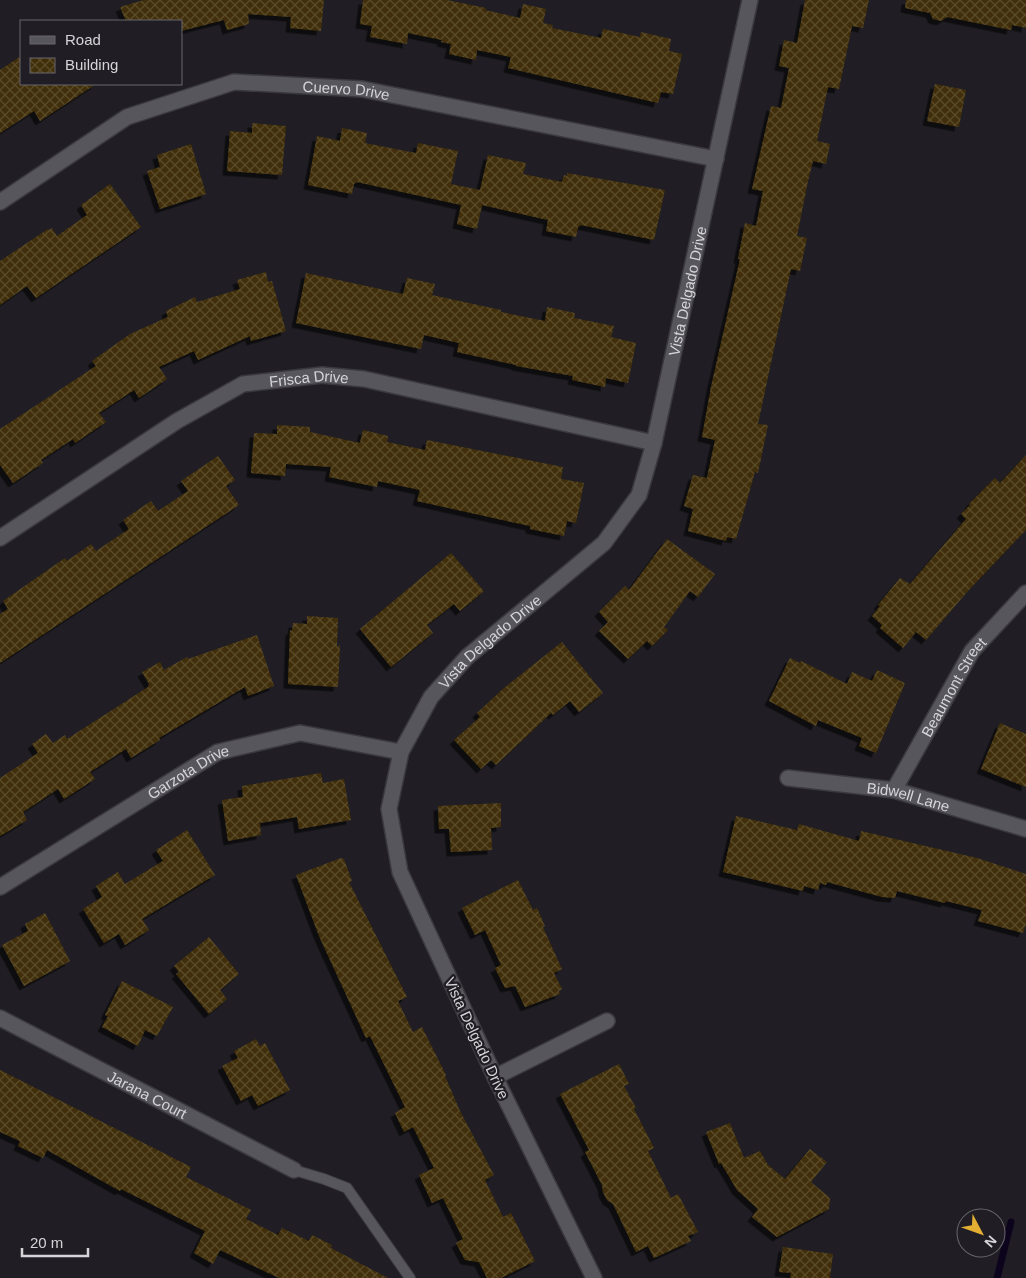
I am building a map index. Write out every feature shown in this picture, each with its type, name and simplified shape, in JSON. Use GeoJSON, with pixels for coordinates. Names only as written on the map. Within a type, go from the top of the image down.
{"type":"FeatureCollection","features":[{"type":"Feature","properties":{"kind":"street","name":"Vista Delgado Drive"},"geometry":{"type":"LineString","coordinates":[[594,1278],[494,1077],[400,872],[389,810],[401,752],[431,697],[467,656],[604,543],[638,495],[654,443],[750,0]]}},
{"type":"Feature","properties":{"kind":"street","name":"Cuervo Drive"},"geometry":{"type":"LineString","coordinates":[[0,202],[127,117],[234,82],[362,89],[716,159]]}},
{"type":"Feature","properties":{"kind":"street","name":"Frisca Drive"},"geometry":{"type":"LineString","coordinates":[[0,538],[177,422],[243,384],[322,375],[364,379],[654,443]]}},
{"type":"Feature","properties":{"kind":"street","name":"Beaumont Street"},"geometry":{"type":"LineString","coordinates":[[894,790],[972,651],[1026,593]]}},
{"type":"Feature","properties":{"kind":"street","name":"Garzota Drive"},"geometry":{"type":"LineString","coordinates":[[0,887],[218,752],[300,733],[401,752]]}},
{"type":"Feature","properties":{"kind":"street","name":"Bidwell Lane"},"geometry":{"type":"LineString","coordinates":[[788,778],[894,790],[1026,829]]}},
{"type":"Feature","properties":{"kind":"street","name":"Jarana Court"},"geometry":{"type":"LineString","coordinates":[[0,1018],[294,1170]]}},
{"type":"Feature","properties":{"kind":"street"},"geometry":{"type":"LineString","coordinates":[[494,1077],[607,1021]]}},
{"type":"Feature","properties":{"kind":"lane"},"geometry":{"type":"LineString","coordinates":[[294,1170],[347,1188],[410,1278]]}},
{"type":"Feature","properties":{"kind":"building"},"geometry":{"type":"Polygon","coordinates":[[[144,0],[324,0],[321,31],[290,28],[291,17],[248,14],[249,24],[227,30],[224,20],[182,31],[182,20],[126,20],[120,7],[144,0]]]}},
{"type":"Feature","properties":{"kind":"building"},"geometry":{"type":"Polygon","coordinates":[[[363,0],[447,0],[486,8],[485,10],[520,18],[523,4],[546,9],[543,23],[553,25],[552,28],[601,38],[603,29],[640,37],[641,32],[671,39],[669,51],[682,54],[673,94],[661,92],[658,103],[508,68],[511,57],[477,50],[476,60],[449,54],[451,44],[441,42],[442,40],[408,33],[407,44],[370,37],[372,26],[360,24],[363,0]]]}},
{"type":"Feature","properties":{"kind":"building"},"geometry":{"type":"Polygon","coordinates":[[[805,0],[869,0],[863,28],[852,26],[839,89],[828,87],[817,141],[830,144],[826,164],[813,161],[808,181],[797,236],[807,238],[800,271],[791,269],[758,424],[768,425],[758,473],[755,472],[736,539],[727,537],[726,541],[688,531],[693,509],[684,506],[693,475],[707,478],[715,440],[702,437],[711,387],[740,259],[738,259],[745,223],[756,226],[763,191],[752,189],[771,106],[781,108],[789,68],[779,66],[784,40],[797,43],[805,0]]]}},
{"type":"Feature","properties":{"kind":"building"},"geometry":{"type":"Polygon","coordinates":[[[906,0],[1026,0],[1026,28],[1012,25],[1011,30],[947,17],[941,21],[933,19],[930,13],[905,8],[906,0]]]}},
{"type":"Feature","properties":{"kind":"building"},"geometry":{"type":"Polygon","coordinates":[[[20,57],[20,85],[94,85],[40,121],[34,111],[0,133],[0,70],[20,57]]]}},
{"type":"Feature","properties":{"kind":"building"},"geometry":{"type":"Polygon","coordinates":[[[935,84],[966,90],[959,127],[927,121],[935,84]]]}},
{"type":"Feature","properties":{"kind":"building"},"geometry":{"type":"Polygon","coordinates":[[[252,123],[286,126],[282,175],[227,171],[230,131],[252,133],[252,123]]]}},
{"type":"Feature","properties":{"kind":"building"},"geometry":{"type":"Polygon","coordinates":[[[342,128],[367,133],[365,143],[416,153],[418,143],[458,151],[451,184],[480,190],[488,155],[526,163],[523,174],[562,182],[564,175],[567,176],[567,173],[665,190],[654,240],[581,225],[578,227],[576,237],[546,231],[548,220],[482,205],[477,229],[457,224],[461,205],[357,182],[354,184],[352,194],[308,185],[317,136],[340,141],[342,128]]]}},
{"type":"Feature","properties":{"kind":"building"},"geometry":{"type":"Polygon","coordinates":[[[191,144],[206,194],[160,209],[147,171],[160,167],[157,155],[191,144]]]}},
{"type":"Feature","properties":{"kind":"building"},"geometry":{"type":"Polygon","coordinates":[[[110,184],[141,227],[36,298],[27,286],[0,305],[0,261],[48,229],[52,228],[57,236],[87,215],[81,205],[110,184]]]}},
{"type":"Feature","properties":{"kind":"building"},"geometry":{"type":"Polygon","coordinates":[[[266,272],[268,282],[272,281],[286,331],[251,341],[250,336],[198,360],[194,351],[159,367],[167,379],[139,398],[134,390],[99,413],[106,422],[75,443],[73,439],[41,460],[43,463],[13,483],[0,465],[0,429],[96,366],[92,361],[130,334],[168,317],[166,311],[195,297],[197,302],[240,289],[237,280],[266,272]]]}},
{"type":"Feature","properties":{"kind":"building"},"geometry":{"type":"Polygon","coordinates":[[[306,273],[403,294],[407,278],[435,284],[432,295],[501,310],[501,312],[545,321],[547,307],[575,313],[574,318],[614,326],[611,337],[636,343],[628,383],[606,378],[605,387],[572,380],[573,376],[516,366],[457,352],[459,343],[424,335],[421,349],[296,323],[306,273]]]}},
{"type":"Feature","properties":{"kind":"building"},"geometry":{"type":"Polygon","coordinates":[[[277,425],[310,427],[310,432],[360,443],[363,430],[388,436],[387,442],[425,450],[427,440],[563,467],[561,479],[584,483],[576,523],[567,521],[564,536],[530,529],[530,526],[417,501],[420,490],[378,481],[377,487],[329,477],[331,467],[286,464],[285,476],[251,473],[254,433],[277,434],[277,425]]]}},
{"type":"Feature","properties":{"kind":"building"},"geometry":{"type":"Polygon","coordinates":[[[1026,455],[1026,530],[967,592],[926,640],[916,632],[903,648],[880,628],[882,625],[872,616],[880,606],[878,605],[900,578],[910,584],[966,519],[961,514],[969,504],[995,478],[1000,483],[1026,455]]]}},
{"type":"Feature","properties":{"kind":"building"},"geometry":{"type":"Polygon","coordinates":[[[218,456],[235,480],[226,486],[239,505],[0,663],[0,614],[8,609],[3,601],[65,558],[67,561],[91,544],[96,551],[129,529],[123,520],[151,501],[158,511],[188,491],[181,481],[218,456]]]}},
{"type":"Feature","properties":{"kind":"building"},"geometry":{"type":"Polygon","coordinates":[[[667,539],[715,574],[698,597],[690,591],[664,627],[668,630],[652,646],[647,641],[628,659],[599,631],[608,622],[599,612],[625,586],[629,590],[667,539]]]}},
{"type":"Feature","properties":{"kind":"building"},"geometry":{"type":"Polygon","coordinates":[[[451,553],[484,591],[460,611],[454,604],[427,625],[433,633],[391,667],[360,629],[451,553]]]}},
{"type":"Feature","properties":{"kind":"building"},"geometry":{"type":"Polygon","coordinates":[[[307,616],[338,618],[337,647],[340,645],[338,687],[288,684],[290,630],[292,631],[293,623],[307,624],[307,616]]]}},
{"type":"Feature","properties":{"kind":"building"},"geometry":{"type":"Polygon","coordinates":[[[257,635],[274,686],[248,696],[245,687],[159,738],[160,740],[131,758],[126,749],[90,772],[95,779],[64,799],[58,789],[23,812],[27,820],[0,836],[0,778],[38,753],[32,744],[46,734],[53,743],[65,735],[67,739],[148,687],[149,684],[142,672],[160,662],[164,670],[187,657],[188,659],[257,635]]]}},
{"type":"Feature","properties":{"kind":"building"},"geometry":{"type":"Polygon","coordinates":[[[562,642],[603,693],[579,712],[570,701],[553,715],[551,713],[496,765],[491,760],[481,769],[454,740],[480,717],[477,713],[504,688],[562,642]]]}},
{"type":"Feature","properties":{"kind":"building"},"geometry":{"type":"Polygon","coordinates":[[[790,658],[800,663],[801,661],[847,684],[852,672],[872,681],[877,670],[905,683],[876,753],[859,746],[862,738],[818,720],[816,726],[769,701],[790,658]]]}},
{"type":"Feature","properties":{"kind":"building"},"geometry":{"type":"Polygon","coordinates":[[[1000,723],[1026,734],[1026,787],[981,769],[1000,723]]]}},
{"type":"Feature","properties":{"kind":"building"},"geometry":{"type":"Polygon","coordinates":[[[321,773],[323,783],[344,779],[351,820],[299,829],[297,817],[260,823],[261,835],[228,841],[222,800],[243,797],[242,786],[321,773]]]}},
{"type":"Feature","properties":{"kind":"building"},"geometry":{"type":"Polygon","coordinates":[[[501,803],[501,827],[491,828],[492,850],[451,852],[449,829],[439,829],[438,806],[501,803]]]}},
{"type":"Feature","properties":{"kind":"building"},"geometry":{"type":"Polygon","coordinates":[[[736,816],[797,830],[799,824],[859,841],[861,831],[977,858],[1026,874],[1026,924],[1023,933],[978,921],[982,910],[897,891],[895,898],[882,897],[827,882],[826,885],[820,883],[818,890],[804,886],[803,891],[723,872],[736,816]]]}},
{"type":"Feature","properties":{"kind":"building"},"geometry":{"type":"Polygon","coordinates":[[[187,830],[215,875],[142,919],[149,930],[125,945],[119,934],[104,943],[83,909],[102,897],[96,886],[118,872],[125,884],[163,861],[156,850],[187,830]]]}},
{"type":"Feature","properties":{"kind":"building"},"geometry":{"type":"Polygon","coordinates":[[[341,858],[344,859],[352,881],[349,882],[407,997],[398,1001],[413,1032],[422,1027],[446,1075],[460,1111],[494,1175],[485,1180],[503,1217],[511,1213],[535,1261],[501,1278],[487,1278],[479,1262],[465,1260],[456,1243],[463,1239],[443,1198],[432,1203],[419,1175],[434,1168],[413,1127],[404,1132],[395,1113],[405,1107],[370,1036],[366,1038],[319,936],[296,875],[341,858]]]}},
{"type":"Feature","properties":{"kind":"building"},"geometry":{"type":"Polygon","coordinates":[[[518,880],[533,910],[537,908],[545,926],[543,927],[562,969],[554,973],[562,989],[559,991],[560,994],[525,1007],[515,986],[505,988],[495,968],[501,965],[485,930],[475,935],[462,908],[518,880]]]}},
{"type":"Feature","properties":{"kind":"building"},"geometry":{"type":"Polygon","coordinates":[[[45,913],[70,961],[24,986],[2,945],[28,931],[25,924],[45,913]]]}},
{"type":"Feature","properties":{"kind":"building"},"geometry":{"type":"Polygon","coordinates":[[[209,937],[239,974],[220,990],[227,999],[209,1014],[176,974],[179,972],[174,966],[209,937]]]}},
{"type":"Feature","properties":{"kind":"building"},"geometry":{"type":"Polygon","coordinates":[[[122,981],[173,1007],[157,1036],[145,1030],[138,1046],[102,1027],[108,1016],[105,1015],[122,981]]]}},
{"type":"Feature","properties":{"kind":"building"},"geometry":{"type":"Polygon","coordinates":[[[256,1039],[260,1046],[265,1043],[290,1090],[258,1106],[252,1095],[241,1101],[222,1066],[238,1058],[234,1051],[256,1039]]]}},
{"type":"Feature","properties":{"kind":"building"},"geometry":{"type":"Polygon","coordinates":[[[619,1064],[629,1084],[624,1086],[654,1148],[648,1151],[671,1198],[678,1194],[698,1232],[688,1236],[691,1241],[654,1258],[648,1246],[636,1252],[613,1204],[607,1200],[603,1192],[602,1185],[585,1152],[589,1150],[560,1094],[619,1064]]]}},
{"type":"Feature","properties":{"kind":"building"},"geometry":{"type":"Polygon","coordinates":[[[0,1070],[191,1167],[186,1177],[251,1210],[246,1219],[278,1235],[282,1228],[309,1241],[312,1235],[332,1245],[331,1248],[388,1278],[279,1278],[220,1250],[213,1264],[194,1253],[205,1231],[121,1189],[120,1191],[47,1150],[43,1158],[18,1146],[20,1141],[0,1132],[0,1070]]]}},
{"type":"Feature","properties":{"kind":"building"},"geometry":{"type":"Polygon","coordinates":[[[730,1123],[744,1158],[760,1151],[768,1165],[785,1179],[810,1149],[827,1162],[811,1182],[830,1198],[829,1209],[777,1237],[752,1217],[758,1209],[737,1190],[721,1163],[719,1164],[706,1132],[730,1123]]]}},
{"type":"Feature","properties":{"kind":"building"},"geometry":{"type":"Polygon","coordinates":[[[783,1247],[833,1254],[830,1278],[790,1278],[791,1273],[779,1272],[783,1247]]]}},
{"type":"Feature","properties":{"kind":"waterway"},"geometry":{"type":"LineString","coordinates":[[997,1278],[1011,1222]]}}]}
